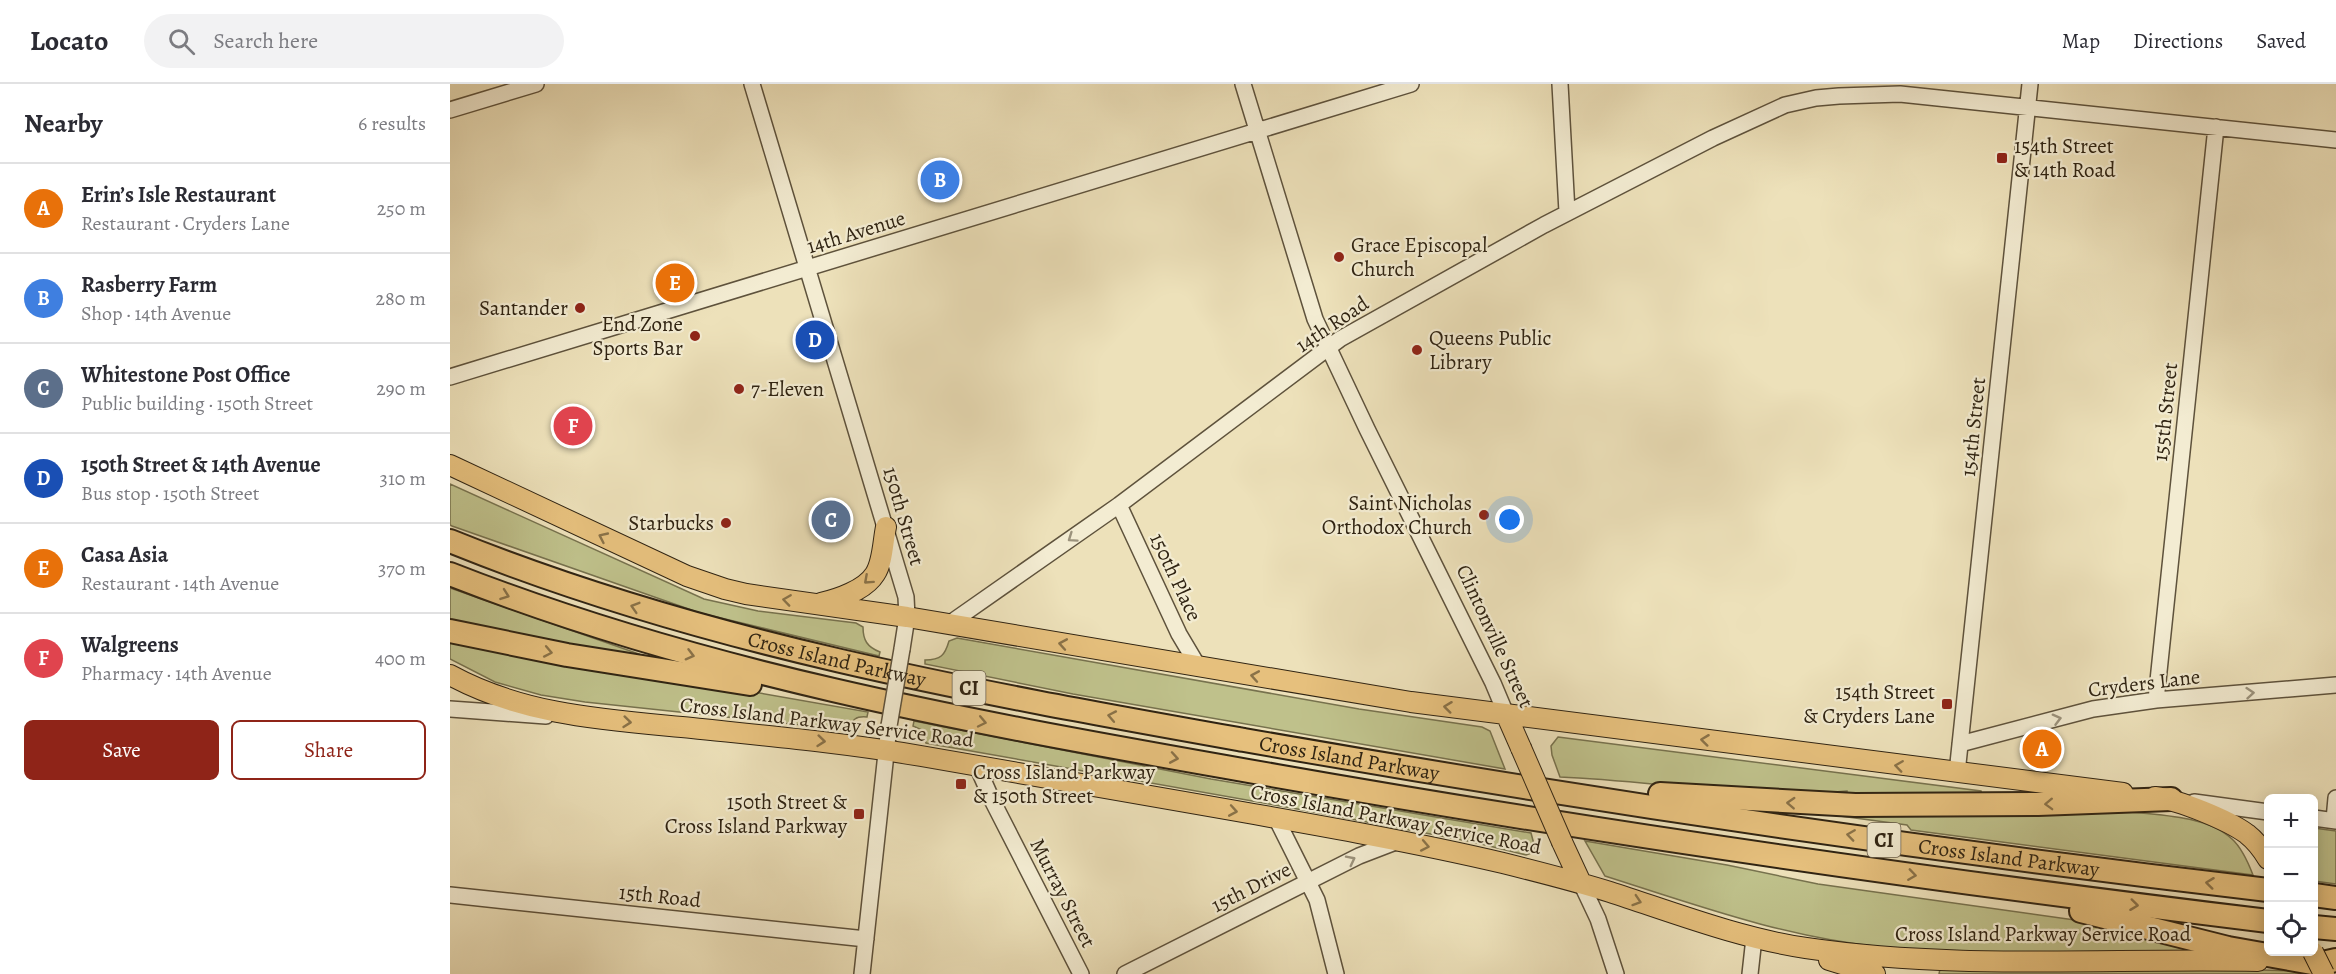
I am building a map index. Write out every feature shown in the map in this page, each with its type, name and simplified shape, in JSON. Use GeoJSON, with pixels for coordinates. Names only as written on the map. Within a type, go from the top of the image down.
{"type":"FeatureCollection","features":[{"type":"Feature","properties":{"kind":"highway","name":"Cross Island Parkway"},"geometry":{"type":"LineString","coordinates":[[450,540],[543,576],[699,626],[795,650],[1071,708],[1500,783],[1707,815],[2264,889]]}},
{"type":"Feature","properties":{"kind":"highway","name":"Cross Island Parkway"},"geometry":{"type":"LineString","coordinates":[[450,574],[577,621],[684,654],[800,683],[956,717],[1121,749],[1386,795],[1718,848],[1951,881],[2264,920]]}},
{"type":"Feature","properties":{"kind":"highway"},"geometry":{"type":"LineString","coordinates":[[450,631],[567,655],[956,717]]}},
{"type":"Feature","properties":{"kind":"highway"},"geometry":{"type":"LineString","coordinates":[[1500,783],[1835,805],[2038,804],[2171,799]]}},
{"type":"Feature","properties":{"kind":"highway"},"geometry":{"type":"LineString","coordinates":[[1951,881],[2135,924],[2207,944],[2325,963]]}},
{"type":"Feature","properties":{"kind":"highway"},"geometry":{"type":"LineString","coordinates":[[2318,896],[2336,898]]}},
{"type":"Feature","properties":{"kind":"highway"},"geometry":{"type":"LineString","coordinates":[[2318,927],[2336,929]]}},
{"type":"Feature","properties":{"kind":"main road"},"geometry":{"type":"LineString","coordinates":[[450,465],[706,584],[746,594],[907,617],[1386,698],[2171,799],[2240,830],[2256,842],[2264,853]]}},
{"type":"Feature","properties":{"kind":"main road"},"geometry":{"type":"LineString","coordinates":[[816,604],[832,600],[860,587],[875,575],[879,566],[886,527]]}},
{"type":"Feature","properties":{"kind":"main road","name":"Cross Island Parkway Service Road"},"geometry":{"type":"LineString","coordinates":[[450,675],[503,700],[531,708],[592,719],[886,750],[1398,841],[1502,863],[1581,883],[1754,938],[1810,949],[1922,959],[2019,962],[2177,959],[2325,963]]}},
{"type":"Feature","properties":{"kind":"main road","name":"Clintonville Street"},"geometry":{"type":"LineString","coordinates":[[1506,714],[1581,883]]}},
{"type":"Feature","properties":{"kind":"main road"},"geometry":{"type":"LineString","coordinates":[[1754,938],[1875,974]]}},
{"type":"Feature","properties":{"kind":"street"},"geometry":{"type":"LineString","coordinates":[[450,110],[536,84]]}},
{"type":"Feature","properties":{"kind":"street","name":"150th Street"},"geometry":{"type":"LineString","coordinates":[[752,84],[906,597],[907,617],[889,726],[862,974]]}},
{"type":"Feature","properties":{"kind":"street","name":"Clintonville Street"},"geometry":{"type":"LineString","coordinates":[[1243,84],[1314,319],[1493,682],[1506,714]]}},
{"type":"Feature","properties":{"kind":"street","name":"14th Avenue"},"geometry":{"type":"LineString","coordinates":[[450,377],[1411,84]]}},
{"type":"Feature","properties":{"kind":"street"},"geometry":{"type":"LineString","coordinates":[[1560,84],[1567,212]]}},
{"type":"Feature","properties":{"kind":"street","name":"154th Street"},"geometry":{"type":"LineString","coordinates":[[1957,773],[2030,84]]}},
{"type":"Feature","properties":{"kind":"street","name":"14th Road"},"geometry":{"type":"LineString","coordinates":[[949,624],[1119,505],[1340,339],[1567,212],[1713,138],[1785,105],[1816,98],[1877,94],[2027,107]]}},
{"type":"Feature","properties":{"kind":"street"},"geometry":{"type":"LineString","coordinates":[[2027,107],[2336,140]]}},
{"type":"Feature","properties":{"kind":"street","name":"155th Street"},"geometry":{"type":"LineString","coordinates":[[2156,700],[2216,127]]}},
{"type":"Feature","properties":{"kind":"street","name":"150th Place"},"geometry":{"type":"LineString","coordinates":[[1119,505],[1179,634],[1198,666]]}},
{"type":"Feature","properties":{"kind":"street","name":"Cryders Lane"},"geometry":{"type":"LineString","coordinates":[[1960,744],[2093,709],[2156,700],[2336,685]]}},
{"type":"Feature","properties":{"kind":"street"},"geometry":{"type":"LineString","coordinates":[[450,709],[592,719]]}},
{"type":"Feature","properties":{"kind":"street","name":"Murray Street"},"geometry":{"type":"LineString","coordinates":[[977,766],[1081,974]]}},
{"type":"Feature","properties":{"kind":"street"},"geometry":{"type":"LineString","coordinates":[[2318,818],[2335,820],[2336,798]]}},
{"type":"Feature","properties":{"kind":"street"},"geometry":{"type":"LineString","coordinates":[[2171,799],[2264,811]]}},
{"type":"Feature","properties":{"kind":"street"},"geometry":{"type":"LineString","coordinates":[[1276,818],[1317,900],[1336,974]]}},
{"type":"Feature","properties":{"kind":"street","name":"15th Drive"},"geometry":{"type":"LineString","coordinates":[[1125,974],[1359,856],[1398,841]]}},
{"type":"Feature","properties":{"kind":"street","name":"Clintonville Street"},"geometry":{"type":"LineString","coordinates":[[1581,883],[1598,919],[1616,974]]}},
{"type":"Feature","properties":{"kind":"street","name":"15th Road"},"geometry":{"type":"LineString","coordinates":[[450,895],[866,939]]}},
{"type":"Feature","properties":{"kind":"street"},"geometry":{"type":"LineString","coordinates":[[1750,974],[1754,938]]}},
{"type":"Feature","properties":{"kind":"green space"},"geometry":{"type":"Polygon","coordinates":[[[450,484],[704,599],[758,611],[856,623],[863,627],[867,642],[880,652],[879,656],[700,613],[452,526],[450,525],[450,484]]]}},
{"type":"Feature","properties":{"kind":"green space"},"geometry":{"type":"Polygon","coordinates":[[[450,588],[639,654],[638,661],[450,624],[450,588]]]}},
{"type":"Feature","properties":{"kind":"green space"},"geometry":{"type":"Polygon","coordinates":[[[957,638],[1359,709],[1482,727],[1490,731],[1505,769],[1073,694],[925,664],[925,660],[942,656],[949,641],[957,638]]]}},
{"type":"Feature","properties":{"kind":"green space"},"geometry":{"type":"Polygon","coordinates":[[[450,639],[868,712],[867,717],[855,719],[849,730],[585,702],[541,695],[495,682],[450,659],[450,639]]]}},
{"type":"Feature","properties":{"kind":"green space"},"geometry":{"type":"Polygon","coordinates":[[[914,721],[1211,779],[1531,833],[1535,848],[1532,853],[1526,855],[1473,842],[1303,810],[926,743],[924,731],[913,726],[914,721]]]}},
{"type":"Feature","properties":{"kind":"green space"},"geometry":{"type":"Polygon","coordinates":[[[1558,737],[1981,791],[1982,797],[1847,799],[1847,791],[1775,793],[1560,777],[1551,746],[1558,737]]]}},
{"type":"Feature","properties":{"kind":"green space"},"geometry":{"type":"Polygon","coordinates":[[[2112,810],[2175,817],[2206,824],[2220,830],[2239,847],[2253,875],[1911,830],[1907,825],[1803,811],[2112,810]]]}},
{"type":"Feature","properties":{"kind":"green space"},"geometry":{"type":"Polygon","coordinates":[[[2318,829],[2336,831],[2336,884],[2318,882],[2318,829]]]}},
{"type":"Feature","properties":{"kind":"green space"},"geometry":{"type":"Polygon","coordinates":[[[1585,841],[1727,865],[1818,884],[2089,922],[2141,932],[2197,952],[1961,952],[1847,943],[1742,919],[1605,876],[1585,841]]]}},
{"type":"Feature","properties":{"kind":"green space"},"geometry":{"type":"Polygon","coordinates":[[[1940,969],[2261,970],[2297,971],[2299,974],[1939,974],[1940,969]]]}},
{"type":"Feature","properties":{"kind":"place","name":"154th Street & 14th Road"},"geometry":{"type":"Point","coordinates":[2002,158]}},
{"type":"Feature","properties":{"kind":"place","name":"Rasberry Farm"},"geometry":{"type":"Point","coordinates":[940,180]}},
{"type":"Feature","properties":{"kind":"place","name":"Grace Episcopal Church"},"geometry":{"type":"Point","coordinates":[1339,257]}},
{"type":"Feature","properties":{"kind":"place","name":"Casa Asia"},"geometry":{"type":"Point","coordinates":[675,283]}},
{"type":"Feature","properties":{"kind":"place","name":"Santander"},"geometry":{"type":"Point","coordinates":[580,308]}},
{"type":"Feature","properties":{"kind":"place","name":"End Zone Sports Bar"},"geometry":{"type":"Point","coordinates":[695,336]}},
{"type":"Feature","properties":{"kind":"place","name":"150th Street & 14th Avenue"},"geometry":{"type":"Point","coordinates":[815,340]}},
{"type":"Feature","properties":{"kind":"place","name":"Queens Public Library"},"geometry":{"type":"Point","coordinates":[1417,350]}},
{"type":"Feature","properties":{"kind":"place","name":"7-Eleven"},"geometry":{"type":"Point","coordinates":[739,389]}},
{"type":"Feature","properties":{"kind":"place","name":"Walgreens"},"geometry":{"type":"Point","coordinates":[573,426]}},
{"type":"Feature","properties":{"kind":"place","name":"Saint Nicholas Orthodox Church"},"geometry":{"type":"Point","coordinates":[1484,515]}},
{"type":"Feature","properties":{"kind":"place","name":"Whitestone Post Office"},"geometry":{"type":"Point","coordinates":[831,520]}},
{"type":"Feature","properties":{"kind":"place","name":"Starbucks"},"geometry":{"type":"Point","coordinates":[726,523]}},
{"type":"Feature","properties":{"kind":"place","name":"154th Street & Cryders Lane"},"geometry":{"type":"Point","coordinates":[1947,704]}},
{"type":"Feature","properties":{"kind":"place","name":"Erin’s Isle Restaurant"},"geometry":{"type":"Point","coordinates":[2042,749]}},
{"type":"Feature","properties":{"kind":"place","name":"Cross Island Parkway & 150th Street"},"geometry":{"type":"Point","coordinates":[961,784]}},
{"type":"Feature","properties":{"kind":"place","name":"150th Street & Cross Island Parkway"},"geometry":{"type":"Point","coordinates":[859,814]}}]}
